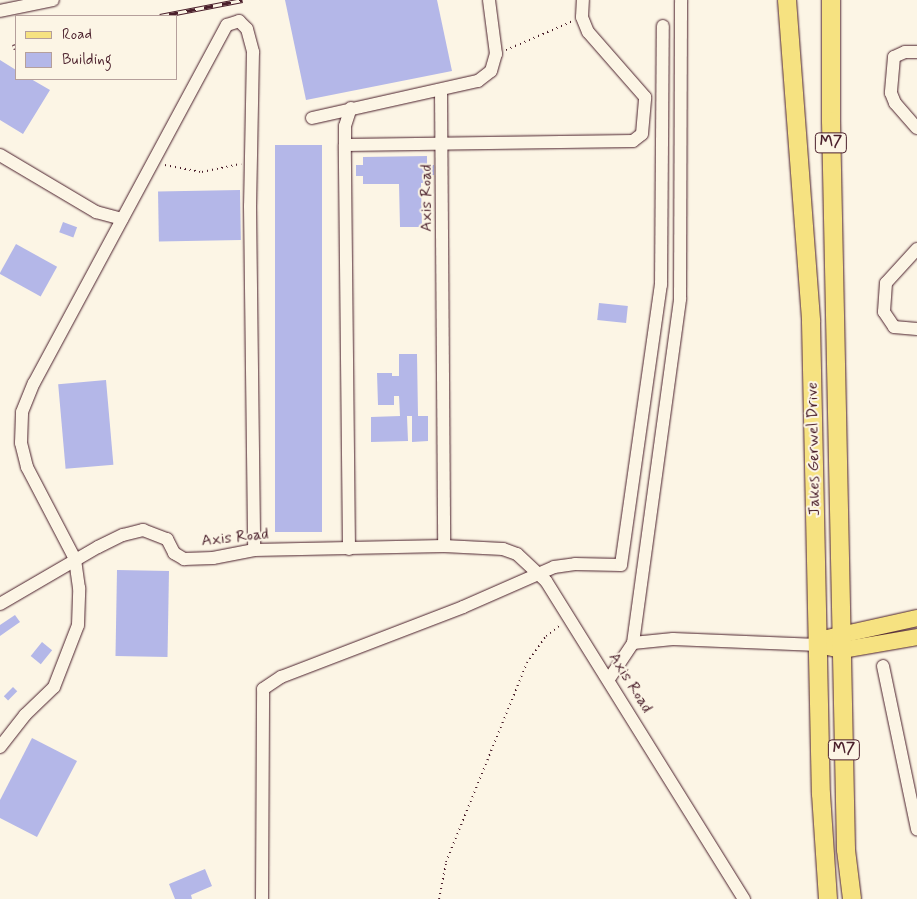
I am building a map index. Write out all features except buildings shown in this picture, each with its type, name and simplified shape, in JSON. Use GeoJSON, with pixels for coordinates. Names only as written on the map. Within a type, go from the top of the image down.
{"type":"FeatureCollection","features":[{"type":"Feature","properties":{"kind":"highway","name":"Jakes Gerwel Drive"},"geometry":{"type":"LineString","coordinates":[[787,0],[812,322],[814,643],[828,899]]}},
{"type":"Feature","properties":{"kind":"highway","name":"Jakes Gerwel Drive"},"geometry":{"type":"LineString","coordinates":[[831,0],[846,850],[852,899]]}},
{"type":"Feature","properties":{"kind":"main road"},"geometry":{"type":"LineString","coordinates":[[842,641],[917,618]]}},
{"type":"Feature","properties":{"kind":"main road"},"geometry":{"type":"LineString","coordinates":[[814,643],[917,637]]}},
{"type":"Feature","properties":{"kind":"street"},"geometry":{"type":"LineString","coordinates":[[0,11],[53,0]]}},
{"type":"Feature","properties":{"kind":"street"},"geometry":{"type":"LineString","coordinates":[[312,118],[478,81],[491,70],[496,54],[488,0]]}},
{"type":"Feature","properties":{"kind":"street"},"geometry":{"type":"LineString","coordinates":[[345,145],[619,143],[633,141],[642,134],[645,96],[588,32],[582,17],[583,0]]}},
{"type":"Feature","properties":{"kind":"street"},"geometry":{"type":"LineString","coordinates":[[609,679],[633,643],[682,278],[681,0]]}},
{"type":"Feature","properties":{"kind":"street"},"geometry":{"type":"LineString","coordinates":[[0,747],[25,715],[54,687],[78,625],[79,588],[75,559],[27,467],[21,443],[22,412],[34,383],[227,25],[239,21],[247,29],[253,52],[251,162],[254,550]]}},
{"type":"Feature","properties":{"kind":"street"},"geometry":{"type":"LineString","coordinates":[[262,899],[263,689],[281,677],[463,607],[540,573],[576,564],[621,565],[661,285],[662,26]]}},
{"type":"Feature","properties":{"kind":"street"},"geometry":{"type":"LineString","coordinates":[[917,52],[905,52],[894,57],[891,93],[895,103],[917,128]]}},
{"type":"Feature","properties":{"kind":"street","name":"Axis Road"},"geometry":{"type":"LineString","coordinates":[[441,90],[443,144],[444,546]]}},
{"type":"Feature","properties":{"kind":"street"},"geometry":{"type":"LineString","coordinates":[[349,549],[345,126],[351,108]]}},
{"type":"Feature","properties":{"kind":"street"},"geometry":{"type":"LineString","coordinates":[[0,155],[96,212],[122,219]]}},
{"type":"Feature","properties":{"kind":"street"},"geometry":{"type":"LineString","coordinates":[[917,249],[886,283],[884,312],[894,326],[917,329]]}},
{"type":"Feature","properties":{"kind":"street","name":"Axis Road"},"geometry":{"type":"LineString","coordinates":[[0,604],[75,559],[123,534],[143,530],[167,539],[174,553],[184,559],[213,558],[254,550],[444,546],[503,549],[517,554],[540,573],[570,618],[744,899]]}},
{"type":"Feature","properties":{"kind":"street"},"geometry":{"type":"LineString","coordinates":[[633,643],[672,639],[814,643]]}},
{"type":"Feature","properties":{"kind":"street"},"geometry":{"type":"LineString","coordinates":[[883,666],[917,829]]}},
{"type":"Feature","properties":{"kind":"path"},"geometry":{"type":"LineString","coordinates":[[496,54],[582,17]]}},
{"type":"Feature","properties":{"kind":"path"},"geometry":{"type":"LineString","coordinates":[[153,163],[202,172],[251,162]]}},
{"type":"Feature","properties":{"kind":"path"},"geometry":{"type":"LineString","coordinates":[[439,899],[446,862],[527,664],[546,636],[570,618]]}},
{"type":"Feature","properties":{"kind":"railway"},"geometry":{"type":"LineString","coordinates":[[165,15],[242,0]]}}]}
